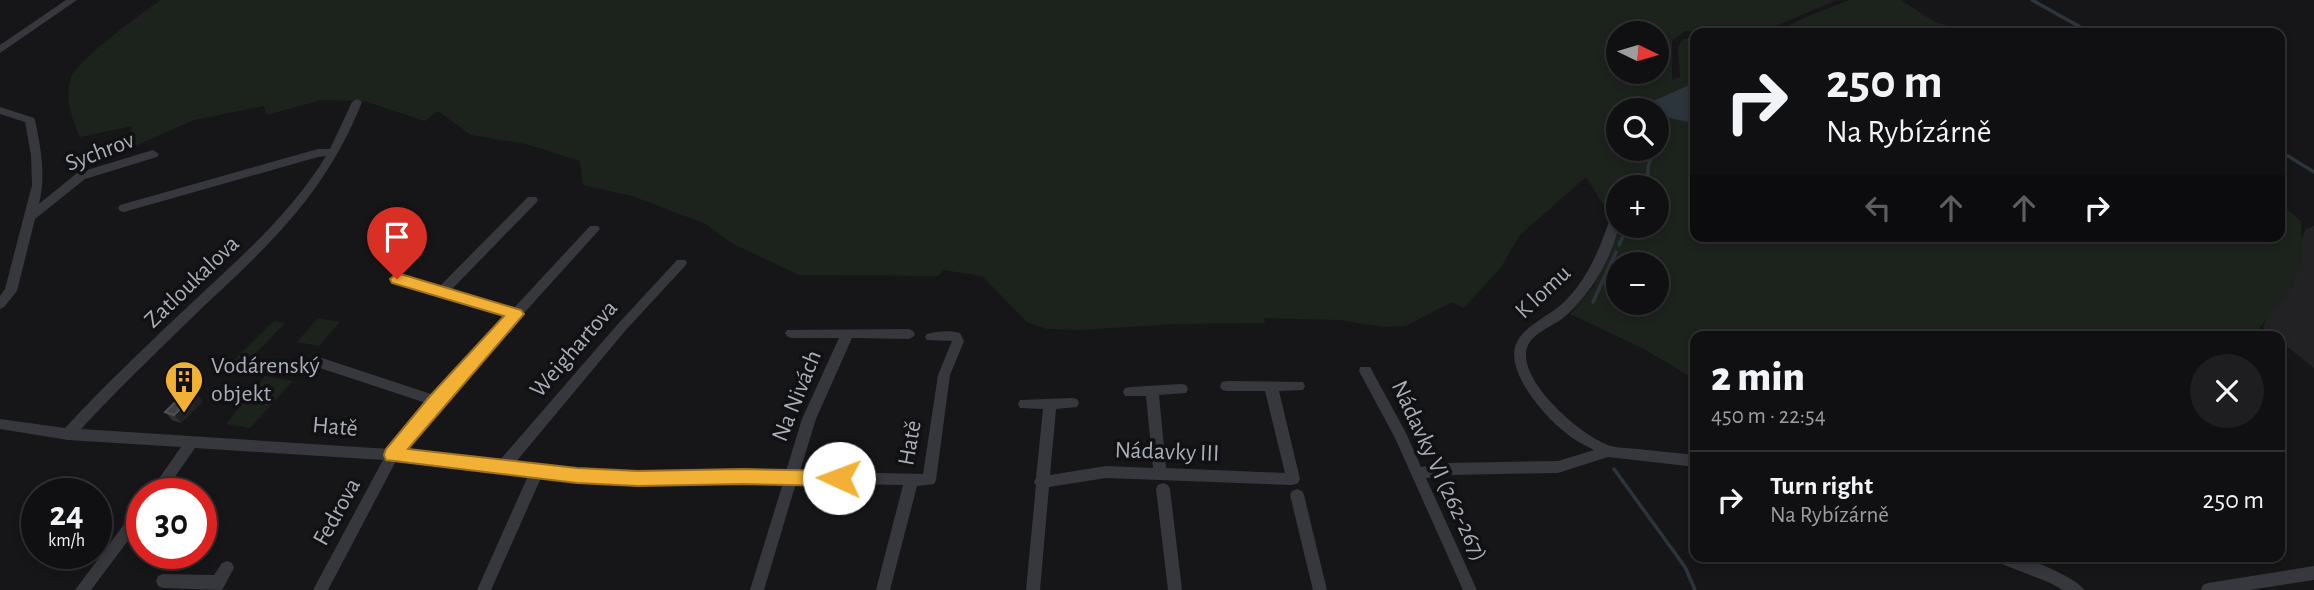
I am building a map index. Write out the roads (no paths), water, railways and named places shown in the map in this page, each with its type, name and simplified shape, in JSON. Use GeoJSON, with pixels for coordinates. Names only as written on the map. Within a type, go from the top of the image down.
{"type":"FeatureCollection","features":[{"type":"Feature","properties":{"kind":"street"},"geometry":{"type":"LineString","coordinates":[[0,50],[72,0]]}},
{"type":"Feature","properties":{"kind":"street","name":"Zatloukalova"},"geometry":{"type":"LineString","coordinates":[[68,434],[144,357],[250,257],[281,223],[334,152],[357,102]]}},
{"type":"Feature","properties":{"kind":"street","name":"Sychrov"},"geometry":{"type":"LineString","coordinates":[[0,110],[30,120],[37,155],[38,185],[11,291],[0,304]]}},
{"type":"Feature","properties":{"kind":"street"},"geometry":{"type":"LineString","coordinates":[[123,209],[318,153],[334,152]]}},
{"type":"Feature","properties":{"kind":"street","name":"Sychrov"},"geometry":{"type":"LineString","coordinates":[[30,217],[81,176],[153,154]]}},
{"type":"Feature","properties":{"kind":"street"},"geometry":{"type":"LineString","coordinates":[[442,292],[532,200]]}},
{"type":"Feature","properties":{"kind":"street"},"geometry":{"type":"LineString","coordinates":[[393,455],[436,401],[594,229]]}},
{"type":"Feature","properties":{"kind":"street","name":"K lomu"},"geometry":{"type":"LineString","coordinates":[[1610,238],[1587,285],[1560,313],[1523,341],[1518,353],[1519,363],[1526,377],[1559,418],[1580,436],[1608,451],[1690,460]]}},
{"type":"Feature","properties":{"kind":"street","name":"Weighartova"},"geometry":{"type":"LineString","coordinates":[[503,467],[621,328],[681,263]]}},
{"type":"Feature","properties":{"kind":"street"},"geometry":{"type":"LineString","coordinates":[[397,279],[516,314]]}},
{"type":"Feature","properties":{"kind":"street"},"geometry":{"type":"LineString","coordinates":[[791,333],[909,334]]}},
{"type":"Feature","properties":{"kind":"street","name":"Na Nivách"},"geometry":{"type":"LineString","coordinates":[[757,590],[808,419],[848,333]]}},
{"type":"Feature","properties":{"kind":"street","name":"Hatě"},"geometry":{"type":"LineString","coordinates":[[0,424],[68,434],[314,447],[638,479],[790,477],[929,480],[944,375],[958,341],[956,336],[931,337]]}},
{"type":"Feature","properties":{"kind":"street"},"geometry":{"type":"LineString","coordinates":[[316,361],[436,401]]}},
{"type":"Feature","properties":{"kind":"street","name":"Nádavky VI (262-267)"},"geometry":{"type":"LineString","coordinates":[[1365,371],[1418,473],[1470,590]]}},
{"type":"Feature","properties":{"kind":"street"},"geometry":{"type":"LineString","coordinates":[[1227,386],[1298,386]]}},
{"type":"Feature","properties":{"kind":"street","name":"Nádavky III"},"geometry":{"type":"LineString","coordinates":[[1041,482],[1105,472],[1293,479],[1271,387]]}},
{"type":"Feature","properties":{"kind":"street"},"geometry":{"type":"LineString","coordinates":[[1130,392],[1181,389]]}},
{"type":"Feature","properties":{"kind":"street"},"geometry":{"type":"LineString","coordinates":[[1152,391],[1160,474]]}},
{"type":"Feature","properties":{"kind":"street"},"geometry":{"type":"LineString","coordinates":[[1025,404],[1072,403]]}},
{"type":"Feature","properties":{"kind":"street"},"geometry":{"type":"LineString","coordinates":[[1033,590],[1050,404]]}},
{"type":"Feature","properties":{"kind":"street"},"geometry":{"type":"LineString","coordinates":[[166,478],[192,442]]}},
{"type":"Feature","properties":{"kind":"street","name":"K lomu"},"geometry":{"type":"LineString","coordinates":[[1418,473],[1448,469],[1558,467],[1608,451]]}},
{"type":"Feature","properties":{"kind":"street","name":"Fedrova"},"geometry":{"type":"LineString","coordinates":[[320,590],[393,455]]}},
{"type":"Feature","properties":{"kind":"street"},"geometry":{"type":"LineString","coordinates":[[484,590],[537,471]]}},
{"type":"Feature","properties":{"kind":"street"},"geometry":{"type":"LineString","coordinates":[[883,590],[911,481]]}},
{"type":"Feature","properties":{"kind":"street"},"geometry":{"type":"LineString","coordinates":[[1163,489],[1175,590]]}},
{"type":"Feature","properties":{"kind":"street"},"geometry":{"type":"LineString","coordinates":[[1297,495],[1320,590]]}},
{"type":"Feature","properties":{"kind":"street"},"geometry":{"type":"LineString","coordinates":[[82,590],[126,532]]}},
{"type":"Feature","properties":{"kind":"street"},"geometry":{"type":"LineString","coordinates":[[2014,562],[2077,590]]}},
{"type":"Feature","properties":{"kind":"street"},"geometry":{"type":"LineString","coordinates":[[163,581],[216,586],[227,568]]}},
{"type":"Feature","properties":{"kind":"street"},"geometry":{"type":"LineString","coordinates":[[2208,590],[2314,573]]}},
{"type":"Feature","properties":{"kind":"waterway"},"geometry":{"type":"LineString","coordinates":[[2032,0],[2082,28]]}},
{"type":"Feature","properties":{"kind":"waterway"},"geometry":{"type":"LineString","coordinates":[[2285,154],[2314,172]]}},
{"type":"Feature","properties":{"kind":"waterway"},"geometry":{"type":"LineString","coordinates":[[1648,175],[1650,161]]}},
{"type":"Feature","properties":{"kind":"waterway"},"geometry":{"type":"LineString","coordinates":[[1619,245],[1622,238]]}},
{"type":"Feature","properties":{"kind":"waterway"},"geometry":{"type":"LineString","coordinates":[[1593,302],[1606,274]]}},
{"type":"Feature","properties":{"kind":"waterway"},"geometry":{"type":"LineString","coordinates":[[1614,469],[1685,567],[1695,590]]}},
{"type":"Feature","properties":{"kind":"place","name":"Vodárenský objekt"},"geometry":{"type":"Point","coordinates":[184,414]}}]}
